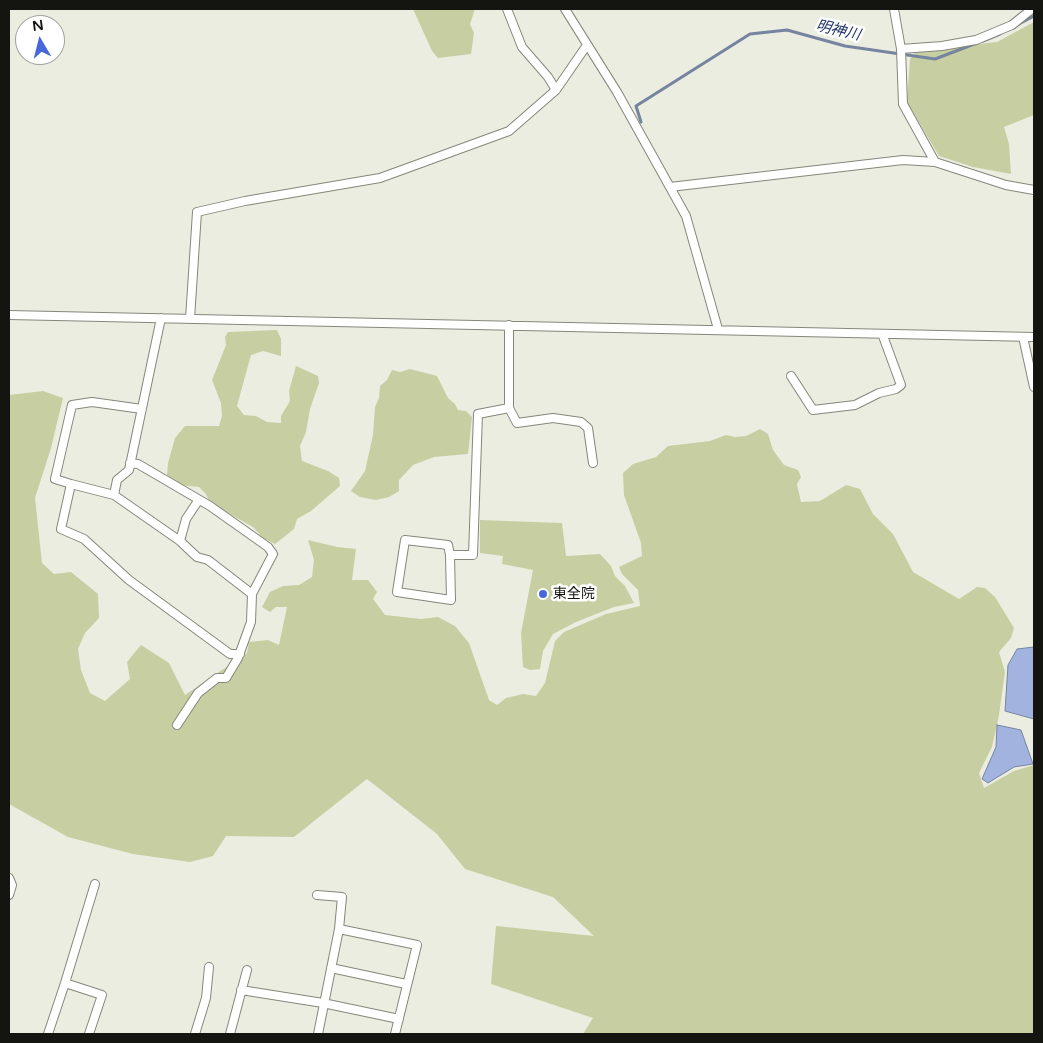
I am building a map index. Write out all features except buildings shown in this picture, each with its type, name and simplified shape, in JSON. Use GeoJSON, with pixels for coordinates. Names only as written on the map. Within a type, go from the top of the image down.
{"type":"FeatureCollection","features":[{"type":"Feature","properties":{"kind":"street"},"geometry":{"type":"LineString","coordinates":[[507,9],[522,47],[548,76],[556,90]]}},
{"type":"Feature","properties":{"kind":"street"},"geometry":{"type":"LineString","coordinates":[[565,9],[617,92],[686,216],[718,329]]}},
{"type":"Feature","properties":{"kind":"street"},"geometry":{"type":"LineString","coordinates":[[894,9],[902,54],[903,104],[935,162]]}},
{"type":"Feature","properties":{"kind":"street"},"geometry":{"type":"LineString","coordinates":[[902,54],[976,40],[1012,25],[1032,9]]}},
{"type":"Feature","properties":{"kind":"street"},"geometry":{"type":"LineString","coordinates":[[190,319],[197,212],[245,201],[380,178],[509,131],[556,90],[587,45]]}},
{"type":"Feature","properties":{"kind":"street"},"geometry":{"type":"LineString","coordinates":[[670,187],[903,160],[935,162],[1006,185],[1034,190]]}},
{"type":"Feature","properties":{"kind":"street"},"geometry":{"type":"LineString","coordinates":[[9,315],[718,329],[884,336],[1034,337]]}},
{"type":"Feature","properties":{"kind":"street"},"geometry":{"type":"LineString","coordinates":[[114,494],[117,480],[129,470],[161,318]]}},
{"type":"Feature","properties":{"kind":"street"},"geometry":{"type":"LineString","coordinates":[[509,325],[509,408],[517,422],[553,418],[581,422],[588,428],[593,462]]}},
{"type":"Feature","properties":{"kind":"street"},"geometry":{"type":"LineString","coordinates":[[791,376],[814,410],[854,405],[880,393],[896,389],[901,384],[884,336]]}},
{"type":"Feature","properties":{"kind":"street"},"geometry":{"type":"LineString","coordinates":[[1023,337],[1034,388]]}},
{"type":"Feature","properties":{"kind":"street"},"geometry":{"type":"LineString","coordinates":[[142,409],[92,402],[72,405],[55,479],[114,494],[180,541],[197,557],[208,560],[252,594]]}},
{"type":"Feature","properties":{"kind":"street"},"geometry":{"type":"LineString","coordinates":[[450,555],[473,555],[478,414],[509,408]]}},
{"type":"Feature","properties":{"kind":"street"},"geometry":{"type":"LineString","coordinates":[[130,463],[138,464],[198,501],[210,506],[268,547],[273,554],[252,594],[251,622],[240,654],[226,678],[217,678],[198,694],[177,725]]}},
{"type":"Feature","properties":{"kind":"street"},"geometry":{"type":"LineString","coordinates":[[71,484],[61,529],[84,539],[129,580],[230,654],[240,654]]}},
{"type":"Feature","properties":{"kind":"street"},"geometry":{"type":"LineString","coordinates":[[180,541],[186,519],[198,501]]}},
{"type":"Feature","properties":{"kind":"street"},"geometry":{"type":"LineString","coordinates":[[405,540],[448,545],[450,555],[451,600],[397,592],[405,540]]}},
{"type":"Feature","properties":{"kind":"street"},"geometry":{"type":"LineString","coordinates":[[9,878],[12,884],[9,895]]}},
{"type":"Feature","properties":{"kind":"street"},"geometry":{"type":"LineString","coordinates":[[48,1034],[95,884]]}},
{"type":"Feature","properties":{"kind":"street"},"geometry":{"type":"LineString","coordinates":[[317,895],[342,897],[339,929],[318,1034]]}},
{"type":"Feature","properties":{"kind":"street"},"geometry":{"type":"LineString","coordinates":[[339,929],[417,945],[395,1034]]}},
{"type":"Feature","properties":{"kind":"street"},"geometry":{"type":"LineString","coordinates":[[196,1034],[206,998],[209,967]]}},
{"type":"Feature","properties":{"kind":"street"},"geometry":{"type":"LineString","coordinates":[[331,968],[406,984]]}},
{"type":"Feature","properties":{"kind":"street"},"geometry":{"type":"LineString","coordinates":[[230,1034],[247,970]]}},
{"type":"Feature","properties":{"kind":"street"},"geometry":{"type":"LineString","coordinates":[[65,983],[102,995],[89,1034]]}},
{"type":"Feature","properties":{"kind":"street"},"geometry":{"type":"LineString","coordinates":[[241,990],[323,1003],[399,1019]]}},
{"type":"Feature","properties":{"kind":"green space"},"geometry":{"type":"Polygon","coordinates":[[[413,9],[475,9],[470,24],[474,33],[471,54],[438,58],[432,51],[413,9]]]}},
{"type":"Feature","properties":{"kind":"green space"},"geometry":{"type":"Polygon","coordinates":[[[1034,22],[1034,115],[1004,127],[1009,144],[1011,174],[973,167],[939,156],[907,102],[910,59],[917,51],[997,42],[1034,22]]]}},
{"type":"Feature","properties":{"kind":"green space"},"geometry":{"type":"Polygon","coordinates":[[[277,330],[281,339],[281,356],[263,351],[251,355],[237,406],[244,415],[256,416],[267,422],[281,423],[281,416],[290,401],[289,391],[296,366],[318,376],[319,383],[310,409],[306,432],[300,446],[302,461],[328,471],[339,478],[340,486],[311,511],[297,519],[294,529],[275,544],[263,538],[253,527],[210,503],[206,494],[199,487],[178,485],[167,475],[168,463],[175,438],[185,426],[219,426],[222,416],[221,403],[212,380],[226,345],[225,337],[228,332],[277,330]]]}},
{"type":"Feature","properties":{"kind":"green space"},"geometry":{"type":"Polygon","coordinates":[[[410,369],[437,376],[448,398],[455,404],[458,410],[466,411],[472,417],[468,454],[434,457],[413,465],[399,480],[399,491],[389,497],[376,500],[360,497],[351,491],[365,471],[373,435],[375,407],[379,398],[380,386],[387,380],[392,370],[400,372],[410,369]]]}},
{"type":"Feature","properties":{"kind":"green space"},"geometry":{"type":"Polygon","coordinates":[[[43,391],[63,398],[51,448],[35,498],[42,563],[54,574],[71,572],[98,594],[99,618],[85,633],[78,649],[81,670],[90,693],[105,701],[130,679],[127,662],[141,645],[169,663],[185,695],[247,653],[249,642],[268,640],[279,645],[287,607],[276,607],[270,612],[262,607],[270,592],[283,586],[299,585],[312,577],[314,560],[308,540],[337,547],[356,549],[352,580],[368,580],[377,592],[373,599],[385,615],[421,619],[438,617],[455,626],[469,643],[489,700],[497,705],[506,698],[523,694],[536,696],[545,683],[555,641],[564,632],[606,614],[640,606],[638,590],[622,574],[619,567],[642,556],[641,543],[624,495],[623,473],[633,464],[656,457],[668,446],[710,441],[726,435],[735,437],[746,436],[760,429],[768,434],[773,450],[784,465],[798,470],[801,477],[797,484],[801,502],[820,501],[846,485],[860,489],[873,514],[893,534],[913,572],[959,599],[977,587],[985,588],[995,597],[1014,628],[1011,638],[999,652],[1005,672],[999,715],[992,747],[979,773],[984,788],[1014,771],[1034,765],[1034,1034],[583,1034],[593,1018],[491,984],[496,926],[594,936],[553,897],[465,869],[437,834],[367,779],[294,837],[226,836],[213,856],[190,862],[133,854],[68,837],[9,804],[9,395],[43,391]]]}},
{"type":"Feature","properties":{"kind":"green space","name":"東全院"},"geometry":{"type":"Polygon","coordinates":[[[480,520],[562,523],[566,556],[600,554],[611,566],[615,576],[625,586],[634,603],[614,607],[576,622],[553,634],[543,651],[540,669],[530,670],[523,667],[521,633],[533,570],[502,564],[503,556],[480,553],[480,520]]]}},
{"type":"Feature","properties":{"kind":"water"},"geometry":{"type":"Polygon","coordinates":[[[1034,647],[1034,719],[1005,711],[1008,665],[1017,649],[1034,647]]]}},
{"type":"Feature","properties":{"kind":"water"},"geometry":{"type":"Polygon","coordinates":[[[997,725],[1021,730],[1033,764],[1014,767],[988,783],[982,779],[996,747],[997,725]]]}},
{"type":"Feature","properties":{"kind":"waterway","name":"明神川"},"geometry":{"type":"LineString","coordinates":[[1017,25],[1034,16]]}},
{"type":"Feature","properties":{"kind":"waterway","name":"明神川"},"geometry":{"type":"LineString","coordinates":[[641,122],[636,106],[750,34],[787,30],[845,46],[935,59],[977,43]]}},
{"type":"Feature","properties":{"kind":"waterway","name":"明神川"},"geometry":{"type":"LineString","coordinates":[[983,41],[1000,34]]}},
{"type":"Feature","properties":{"kind":"place","name":"東全院"},"geometry":{"type":"Point","coordinates":[543,594]}}]}
